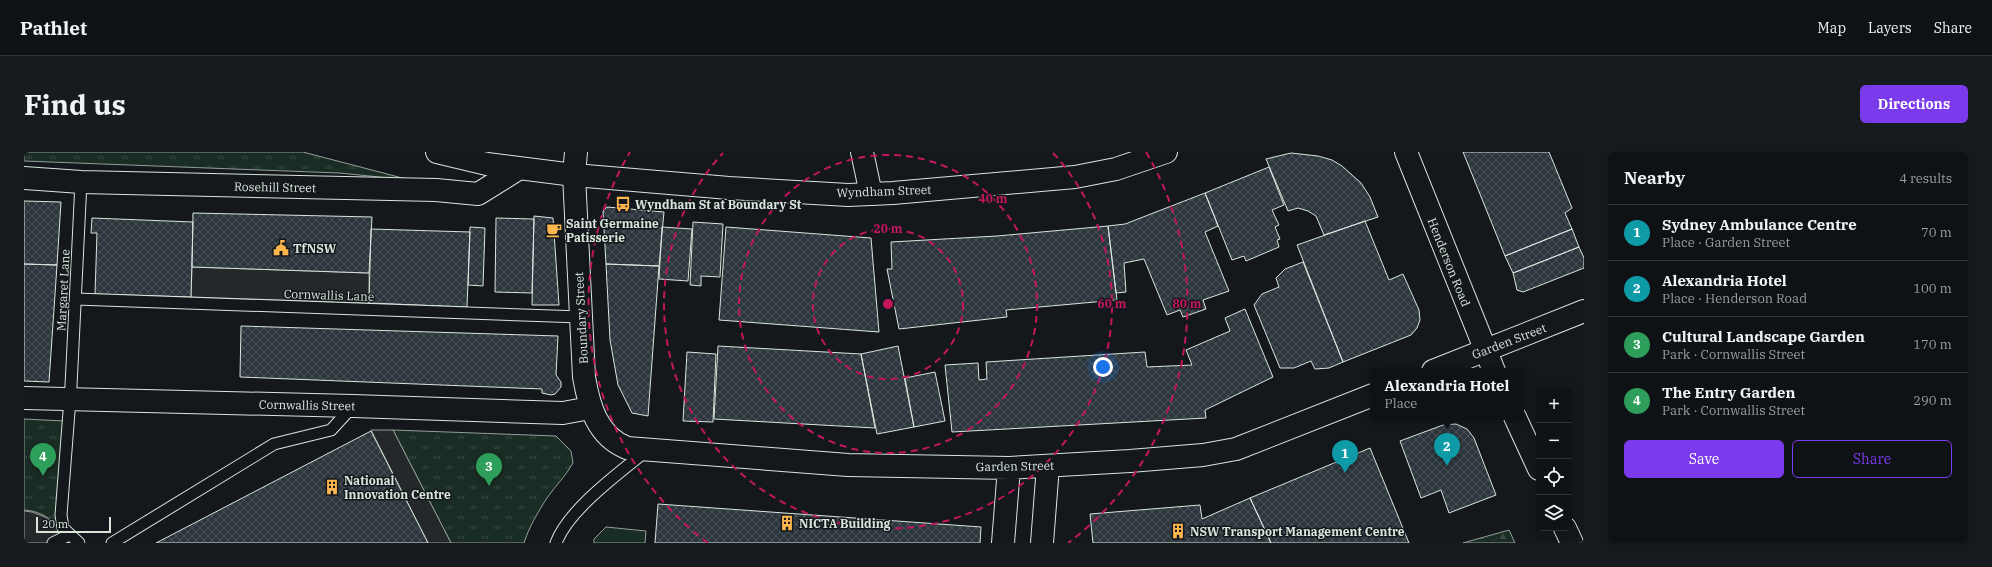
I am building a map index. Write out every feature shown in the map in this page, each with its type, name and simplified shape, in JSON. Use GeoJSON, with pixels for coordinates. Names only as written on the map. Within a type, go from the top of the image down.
{"type":"FeatureCollection","features":[{"type":"Feature","properties":{"kind":"street","name":"Wyndham Street"},"geometry":{"type":"LineString","coordinates":[[437,152],[487,164],[574,175],[729,188],[871,194],[1087,175],[1116,169],[1166,152]]}},
{"type":"Feature","properties":{"kind":"street","name":"Boundary Street"},"geometry":{"type":"LineString","coordinates":[[576,152],[574,175],[584,377],[590,408],[610,439],[627,448],[647,451]]}},
{"type":"Feature","properties":{"kind":"street"},"geometry":{"type":"LineString","coordinates":[[862,152],[871,194]]}},
{"type":"Feature","properties":{"kind":"street","name":"Henderson Road"},"geometry":{"type":"LineString","coordinates":[[1406,152],[1493,368]]}},
{"type":"Feature","properties":{"kind":"street","name":"Rosehill Street"},"geometry":{"type":"LineString","coordinates":[[24,178],[81,182],[436,190],[478,194],[518,169]]}},
{"type":"Feature","properties":{"kind":"street","name":"Garden Street"},"geometry":{"type":"LineString","coordinates":[[1440,368],[1584,312]]}},
{"type":"Feature","properties":{"kind":"street","name":"Garden Street"},"geometry":{"type":"LineString","coordinates":[[647,451],[848,465],[1009,468],[1221,453],[1236,449],[1370,396]]}},
{"type":"Feature","properties":{"kind":"street","name":"Cornwallis Street"},"geometry":{"type":"LineString","coordinates":[[24,398],[563,413],[590,408]]}},
{"type":"Feature","properties":{"kind":"street"},"geometry":{"type":"LineString","coordinates":[[1516,420],[1536,462]]}},
{"type":"Feature","properties":{"kind":"street"},"geometry":{"type":"LineString","coordinates":[[1042,543],[1048,466]]}},
{"type":"Feature","properties":{"kind":"street"},"geometry":{"type":"LineString","coordinates":[[1003,543],[1009,468]]}},
{"type":"Feature","properties":{"kind":"street"},"geometry":{"type":"LineString","coordinates":[[1566,531],[1572,543]]}},
{"type":"Feature","properties":{"kind":"lane","name":"Margaret Lane"},"geometry":{"type":"LineString","coordinates":[[69,535],[63,528],[61,515],[70,399],[81,182]]}},
{"type":"Feature","properties":{"kind":"lane","name":"Cornwallis Lane"},"geometry":{"type":"LineString","coordinates":[[76,299],[581,317]]}},
{"type":"Feature","properties":{"kind":"lane"},"geometry":{"type":"LineString","coordinates":[[112,543],[274,444],[331,430],[353,406]]}},
{"type":"Feature","properties":{"kind":"lane"},"geometry":{"type":"LineString","coordinates":[[556,543],[559,535],[579,509],[611,478],[647,451]]}},
{"type":"Feature","properties":{"kind":"lane"},"geometry":{"type":"LineString","coordinates":[[54,543],[69,535],[79,543]]}},
{"type":"Feature","properties":{"kind":"green space"},"geometry":{"type":"Polygon","coordinates":[[[24,152],[303,152],[410,180],[339,173],[24,161],[24,152]]]}},
{"type":"Feature","properties":{"kind":"green space"},"geometry":{"type":"Polygon","coordinates":[[[24,419],[65,421],[57,525],[42,514],[24,510],[24,419]]]}},
{"type":"Feature","properties":{"kind":"green space"},"geometry":{"type":"Polygon","coordinates":[[[393,430],[556,436],[571,451],[573,463],[540,509],[531,525],[524,543],[451,543],[393,430]]]}},
{"type":"Feature","properties":{"kind":"green space"},"geometry":{"type":"Polygon","coordinates":[[[606,527],[646,531],[645,543],[594,543],[594,539],[606,527]]]}},
{"type":"Feature","properties":{"kind":"green space"},"geometry":{"type":"Polygon","coordinates":[[[1509,530],[1515,543],[1463,543],[1509,530]]]}},
{"type":"Feature","properties":{"kind":"shaded area"},"geometry":{"type":"Polygon","coordinates":[[[192,267],[369,273],[369,303],[191,297],[192,267]]]}},
{"type":"Feature","properties":{"kind":"shaded area"},"geometry":{"type":"Polygon","coordinates":[[[371,430],[393,430],[451,543],[428,543],[371,430]]]}},
{"type":"Feature","properties":{"kind":"shaded area"},"geometry":{"type":"Polygon","coordinates":[[[24,511],[32,512],[45,517],[56,526],[65,543],[24,543],[24,511]]]}},
{"type":"Feature","properties":{"kind":"building"},"geometry":{"type":"Polygon","coordinates":[[[1463,152],[1549,152],[1572,208],[1565,213],[1572,229],[1505,256],[1463,152]]]}},
{"type":"Feature","properties":{"kind":"building"},"geometry":{"type":"Polygon","coordinates":[[[1291,153],[1318,156],[1332,160],[1342,166],[1361,183],[1370,197],[1378,217],[1324,235],[1316,216],[1308,211],[1298,208],[1288,211],[1266,159],[1291,153]]]}},
{"type":"Feature","properties":{"kind":"building"},"geometry":{"type":"Polygon","coordinates":[[[1269,167],[1284,205],[1272,210],[1279,225],[1275,227],[1280,239],[1277,240],[1279,247],[1246,261],[1244,256],[1232,260],[1205,193],[1269,167]]]}},
{"type":"Feature","properties":{"kind":"building"},"geometry":{"type":"Polygon","coordinates":[[[1205,193],[1218,226],[1205,232],[1229,291],[1203,300],[1206,309],[1183,317],[1180,310],[1167,315],[1144,259],[1124,263],[1126,292],[1116,293],[1108,226],[1125,224],[1205,193]]]}},
{"type":"Feature","properties":{"kind":"building"},"geometry":{"type":"Polygon","coordinates":[[[24,201],[61,202],[57,265],[24,264],[24,201]]]}},
{"type":"Feature","properties":{"kind":"building"},"geometry":{"type":"Polygon","coordinates":[[[607,207],[664,212],[659,266],[606,264],[603,211],[607,207]]]}},
{"type":"Feature","properties":{"kind":"building","name":"TfNSW"},"geometry":{"type":"Polygon","coordinates":[[[193,213],[372,217],[369,273],[192,267],[193,213]]]}},
{"type":"Feature","properties":{"kind":"building"},"geometry":{"type":"Polygon","coordinates":[[[534,216],[553,218],[559,305],[532,305],[534,216]]]}},
{"type":"Feature","properties":{"kind":"building"},"geometry":{"type":"Polygon","coordinates":[[[92,218],[193,222],[191,297],[95,294],[97,233],[91,233],[92,218]]]}},
{"type":"Feature","properties":{"kind":"building"},"geometry":{"type":"Polygon","coordinates":[[[496,218],[534,219],[532,293],[495,292],[496,218]]]}},
{"type":"Feature","properties":{"kind":"building"},"geometry":{"type":"Polygon","coordinates":[[[1365,221],[1389,280],[1403,274],[1419,310],[1420,320],[1417,328],[1411,335],[1343,362],[1297,245],[1365,221]]]}},
{"type":"Feature","properties":{"kind":"building"},"geometry":{"type":"Polygon","coordinates":[[[693,222],[723,224],[720,277],[701,276],[701,286],[690,285],[693,222]]]}},
{"type":"Feature","properties":{"kind":"building"},"geometry":{"type":"Polygon","coordinates":[[[1108,226],[1117,300],[1006,310],[1007,317],[899,329],[887,269],[892,269],[891,242],[997,236],[1108,226]]]}},
{"type":"Feature","properties":{"kind":"building"},"geometry":{"type":"Polygon","coordinates":[[[470,227],[485,228],[483,286],[468,285],[470,227]]]}},
{"type":"Feature","properties":{"kind":"building"},"geometry":{"type":"Polygon","coordinates":[[[662,227],[692,229],[688,281],[659,279],[662,227]]]}},
{"type":"Feature","properties":{"kind":"building"},"geometry":{"type":"Polygon","coordinates":[[[726,227],[871,238],[879,332],[719,320],[726,227]]]}},
{"type":"Feature","properties":{"kind":"building"},"geometry":{"type":"Polygon","coordinates":[[[371,229],[470,232],[467,307],[369,303],[371,229]]]}},
{"type":"Feature","properties":{"kind":"building"},"geometry":{"type":"Polygon","coordinates":[[[1572,229],[1579,247],[1513,273],[1505,256],[1572,229]]]}},
{"type":"Feature","properties":{"kind":"building"},"geometry":{"type":"Polygon","coordinates":[[[1579,247],[1584,258],[1584,268],[1523,292],[1517,290],[1513,273],[1579,247]]]}},
{"type":"Feature","properties":{"kind":"building"},"geometry":{"type":"Polygon","coordinates":[[[1303,262],[1343,362],[1329,368],[1315,369],[1311,361],[1294,368],[1280,368],[1254,305],[1262,294],[1279,287],[1276,278],[1285,269],[1303,262]]]}},
{"type":"Feature","properties":{"kind":"building"},"geometry":{"type":"Polygon","coordinates":[[[24,264],[57,265],[49,382],[24,381],[24,264]]]}},
{"type":"Feature","properties":{"kind":"building"},"geometry":{"type":"Polygon","coordinates":[[[606,264],[659,266],[648,416],[632,413],[618,385],[610,340],[606,264]]]}},
{"type":"Feature","properties":{"kind":"building"},"geometry":{"type":"Polygon","coordinates":[[[1245,309],[1273,377],[1205,410],[1206,418],[952,432],[945,365],[978,363],[979,380],[987,379],[986,362],[1145,352],[1147,367],[1192,365],[1186,350],[1230,331],[1225,318],[1245,309]]]}},
{"type":"Feature","properties":{"kind":"building"},"geometry":{"type":"Polygon","coordinates":[[[241,326],[558,336],[556,375],[561,382],[561,387],[555,394],[551,395],[542,393],[542,389],[240,377],[241,326]]]}},
{"type":"Feature","properties":{"kind":"building"},"geometry":{"type":"Polygon","coordinates":[[[718,346],[861,354],[875,428],[714,419],[718,346]]]}},
{"type":"Feature","properties":{"kind":"building"},"geometry":{"type":"Polygon","coordinates":[[[898,346],[914,427],[877,434],[861,354],[898,346]]]}},
{"type":"Feature","properties":{"kind":"building"},"geometry":{"type":"Polygon","coordinates":[[[687,352],[716,354],[713,422],[683,421],[687,352]]]}},
{"type":"Feature","properties":{"kind":"building"},"geometry":{"type":"Polygon","coordinates":[[[935,372],[945,421],[914,427],[905,378],[935,372]]]}},
{"type":"Feature","properties":{"kind":"building"},"geometry":{"type":"Polygon","coordinates":[[[1456,424],[1467,429],[1474,438],[1496,495],[1449,513],[1441,490],[1421,498],[1400,441],[1443,425],[1456,424]]]}},
{"type":"Feature","properties":{"kind":"building","name":"National Innovation Centre"},"geometry":{"type":"Polygon","coordinates":[[[371,431],[428,543],[156,543],[371,431]]]}},
{"type":"Feature","properties":{"kind":"building"},"geometry":{"type":"Polygon","coordinates":[[[1370,448],[1409,543],[1271,543],[1250,498],[1370,448]]]}},
{"type":"Feature","properties":{"kind":"building","name":"NSW Transport Management Centre"},"geometry":{"type":"Polygon","coordinates":[[[1250,498],[1271,543],[1093,543],[1090,514],[1200,505],[1202,519],[1250,498]]]}},
{"type":"Feature","properties":{"kind":"building","name":"NICTA Building"},"geometry":{"type":"Polygon","coordinates":[[[658,504],[981,527],[980,543],[655,543],[658,504]]]}},
{"type":"Feature","properties":{"kind":"place","name":"Wyndham St at Boundary St"},"geometry":{"type":"Point","coordinates":[623,204]}},
{"type":"Feature","properties":{"kind":"place","name":"Saint Germaine Patisserie"},"geometry":{"type":"Point","coordinates":[554,230]}},
{"type":"Feature","properties":{"kind":"place","name":"TfNSW"},"geometry":{"type":"Point","coordinates":[281,248]}},
{"type":"Feature","properties":{"kind":"place","name":"Alexandria Hotel"},"geometry":{"type":"Point","coordinates":[1447,466]}},
{"type":"Feature","properties":{"kind":"place","name":"Sydney Ambulance Centre"},"geometry":{"type":"Point","coordinates":[1345,473]}},
{"type":"Feature","properties":{"kind":"place","name":"The Entry Garden"},"geometry":{"type":"Point","coordinates":[43,476]}},
{"type":"Feature","properties":{"kind":"place","name":"Cultural Landscape Garden"},"geometry":{"type":"Point","coordinates":[489,486]}},
{"type":"Feature","properties":{"kind":"place","name":"National Innovation Centre"},"geometry":{"type":"Point","coordinates":[332,487]}},
{"type":"Feature","properties":{"kind":"place","name":"NICTA Building"},"geometry":{"type":"Point","coordinates":[787,523]}},
{"type":"Feature","properties":{"kind":"place","name":"NSW Transport Management Centre"},"geometry":{"type":"Point","coordinates":[1178,531]}}]}
